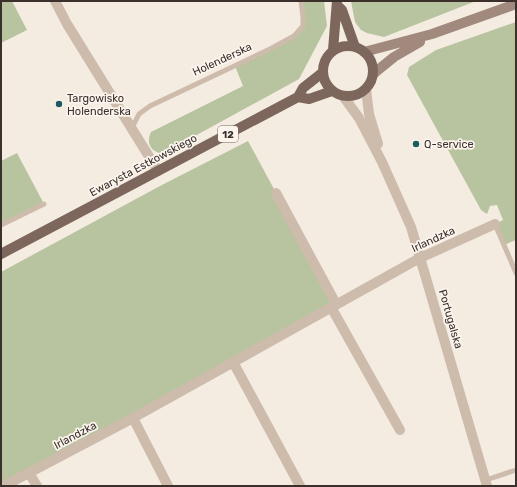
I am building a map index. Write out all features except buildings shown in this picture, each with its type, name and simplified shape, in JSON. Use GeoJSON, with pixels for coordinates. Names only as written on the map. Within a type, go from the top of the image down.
{"type":"FeatureCollection","features":[{"type":"Feature","properties":{"kind":"main road"},"geometry":{"type":"LineString","coordinates":[[337,3],[342,10],[355,47]]}},
{"type":"Feature","properties":{"kind":"main road"},"geometry":{"type":"LineString","coordinates":[[333,50],[335,11],[337,3]]}},
{"type":"Feature","properties":{"kind":"main road"},"geometry":{"type":"LineString","coordinates":[[347,46],[355,47],[364,52],[371,62],[373,74],[371,82],[360,94],[343,96],[332,91],[327,86],[322,73],[323,64],[327,56],[333,50],[347,46]]}},
{"type":"Feature","properties":{"kind":"main road","name":"Ewarysta Estkowskiego"},"geometry":{"type":"LineString","coordinates":[[1,254],[298,97],[303,88],[322,73]]}},
{"type":"Feature","properties":{"kind":"main road","name":"Ewarysta Estkowskiego"},"geometry":{"type":"LineString","coordinates":[[298,97],[308,99],[332,91]]}},
{"type":"Feature","properties":{"kind":"street"},"geometry":{"type":"LineString","coordinates":[[55,1],[67,24],[158,171]]}},
{"type":"Feature","properties":{"kind":"street"},"geometry":{"type":"LineString","coordinates":[[364,52],[432,34],[516,4]]}},
{"type":"Feature","properties":{"kind":"street"},"geometry":{"type":"LineString","coordinates":[[373,74],[394,57],[432,34]]}},
{"type":"Feature","properties":{"kind":"street","name":"Portugalska"},"geometry":{"type":"LineString","coordinates":[[366,89],[369,114],[382,162]]}},
{"type":"Feature","properties":{"kind":"street","name":"Portugalska"},"geometry":{"type":"LineString","coordinates":[[343,96],[359,118],[382,162],[411,228],[486,483]]}},
{"type":"Feature","properties":{"kind":"street"},"geometry":{"type":"LineString","coordinates":[[276,193],[400,430]]}},
{"type":"Feature","properties":{"kind":"street","name":"Irlandzka"},"geometry":{"type":"LineString","coordinates":[[4,486],[133,418],[420,258],[495,224]]}},
{"type":"Feature","properties":{"kind":"street"},"geometry":{"type":"LineString","coordinates":[[233,362],[300,486]]}},
{"type":"Feature","properties":{"kind":"street"},"geometry":{"type":"LineString","coordinates":[[133,418],[168,486]]}},
{"type":"Feature","properties":{"kind":"street"},"geometry":{"type":"LineString","coordinates":[[29,473],[36,486]]}},
{"type":"Feature","properties":{"kind":"lane","name":"Holenderska"},"geometry":{"type":"LineString","coordinates":[[132,128],[139,114],[150,106],[294,36],[303,26],[301,1]]}},
{"type":"Feature","properties":{"kind":"lane"},"geometry":{"type":"LineString","coordinates":[[1,225],[44,204]]}},
{"type":"Feature","properties":{"kind":"lane","name":"Irlandzka"},"geometry":{"type":"LineString","coordinates":[[495,224],[516,273]]}},
{"type":"Feature","properties":{"kind":"lane"},"geometry":{"type":"LineString","coordinates":[[486,483],[516,470]]}},
{"type":"Feature","properties":{"kind":"green space"},"geometry":{"type":"Polygon","coordinates":[[[1,1],[12,1],[27,30],[1,43],[1,1]]]}},
{"type":"Feature","properties":{"kind":"green space"},"geometry":{"type":"Polygon","coordinates":[[[301,1],[324,1],[327,26],[299,79],[162,154],[152,149],[149,143],[151,132],[243,86],[235,66],[284,43],[303,26],[301,1]]]}},
{"type":"Feature","properties":{"kind":"green space"},"geometry":{"type":"Polygon","coordinates":[[[351,1],[476,1],[384,37],[361,30],[355,22],[351,1]]]}},
{"type":"Feature","properties":{"kind":"green space"},"geometry":{"type":"Polygon","coordinates":[[[516,22],[516,240],[504,245],[495,224],[503,220],[497,205],[490,206],[487,214],[481,210],[407,75],[409,67],[436,50],[516,22]]]}},
{"type":"Feature","properties":{"kind":"green space"},"geometry":{"type":"Polygon","coordinates":[[[248,141],[336,304],[1,486],[1,272],[160,186],[248,141]]]}},
{"type":"Feature","properties":{"kind":"green space"},"geometry":{"type":"Polygon","coordinates":[[[17,153],[44,204],[1,225],[1,161],[17,153]]]}},
{"type":"Feature","properties":{"kind":"place","name":"Targowisko Holenderska"},"geometry":{"type":"Point","coordinates":[59,104]}},
{"type":"Feature","properties":{"kind":"place","name":"Q-service"},"geometry":{"type":"Point","coordinates":[416,144]}}]}
